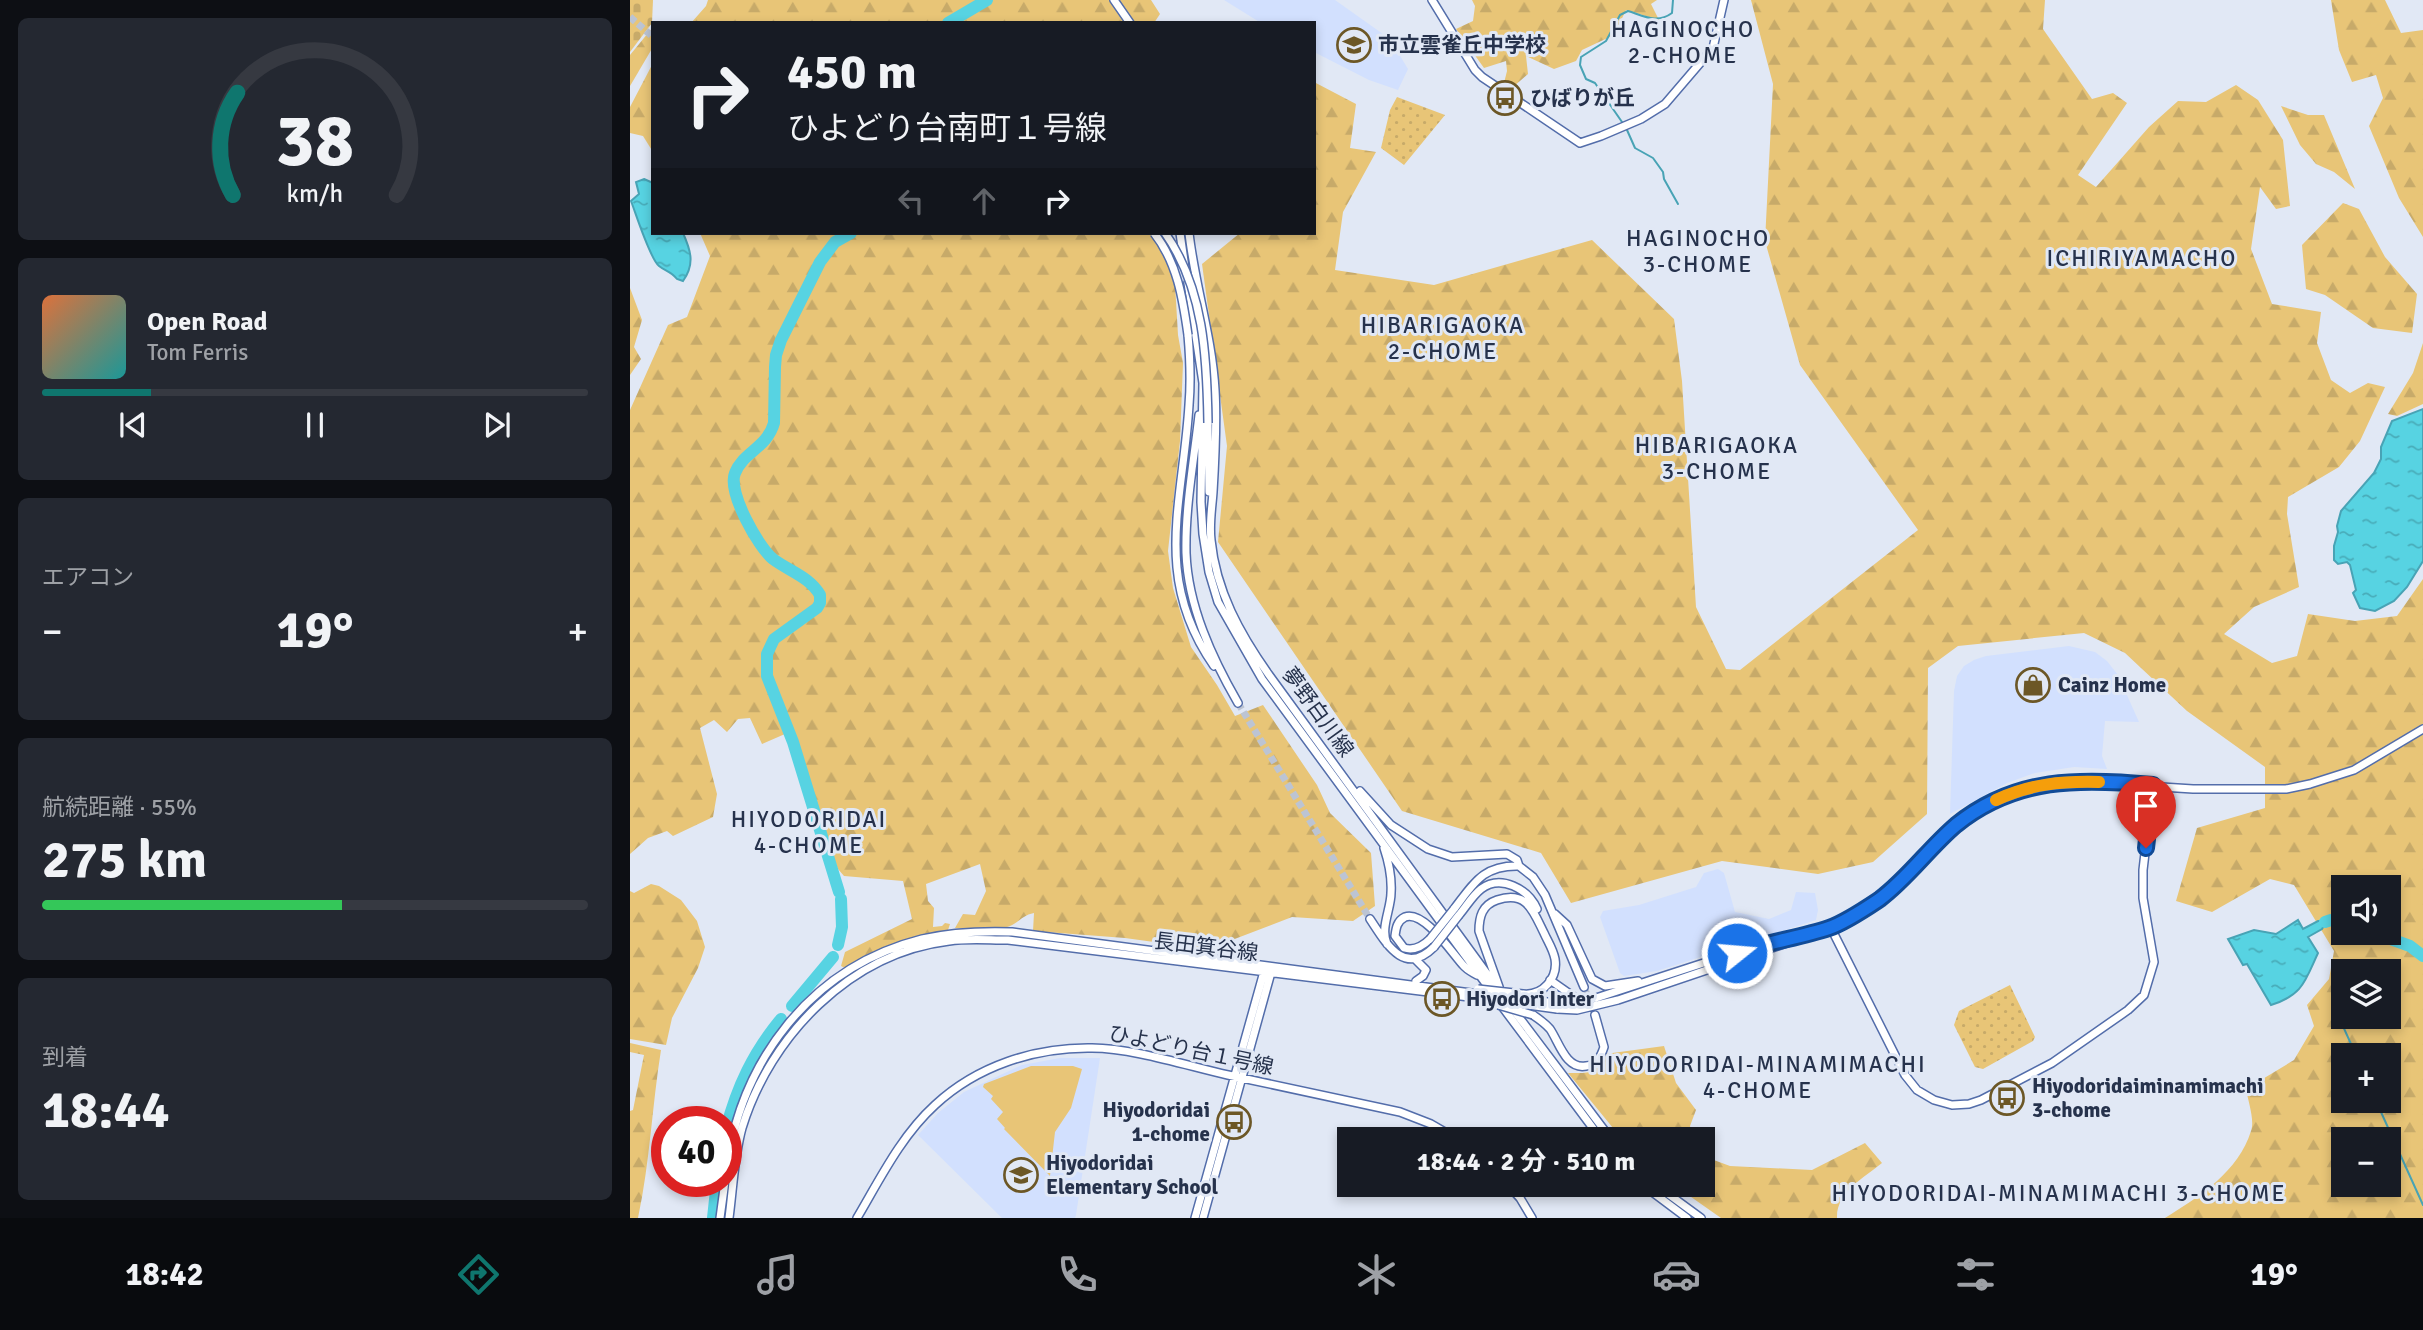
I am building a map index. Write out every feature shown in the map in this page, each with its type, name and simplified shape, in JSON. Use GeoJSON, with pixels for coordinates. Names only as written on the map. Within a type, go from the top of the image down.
{"type":"FeatureCollection","features":[{"type":"Feature","properties":{"kind":"street"},"geometry":{"type":"LineString","coordinates":[[1114,0],[1129,21]]}},
{"type":"Feature","properties":{"kind":"street"},"geometry":{"type":"LineString","coordinates":[[1432,0],[1482,77],[1580,143],[1660,110],[1707,56],[1716,41],[1724,0]]}},
{"type":"Feature","properties":{"kind":"street"},"geometry":{"type":"LineString","coordinates":[[1155,235],[1170,258],[1178,279],[1188,335],[1189,404],[1174,546],[1177,578],[1198,642],[1227,684]]}},
{"type":"Feature","properties":{"kind":"street"},"geometry":{"type":"LineString","coordinates":[[1166,235],[1184,265],[1199,314],[1206,360],[1207,536]]}},
{"type":"Feature","properties":{"kind":"street","name":"夢野白川線"},"geometry":{"type":"LineString","coordinates":[[1180,235],[1203,383],[1200,502],[1216,572],[1228,606],[1242,635],[1331,759],[1602,1127]]}},
{"type":"Feature","properties":{"kind":"street","name":"夢野白川線"},"geometry":{"type":"LineString","coordinates":[[1189,235],[1192,262],[1210,338],[1215,392],[1207,536],[1209,572],[1218,602],[1262,679],[1592,1127]]}},
{"type":"Feature","properties":{"kind":"street"},"geometry":{"type":"LineString","coordinates":[[1196,341],[1199,414],[1188,506],[1186,555],[1206,640],[1238,703]]}},
{"type":"Feature","properties":{"kind":"street","name":"長田箕谷線"},"geometry":{"type":"LineString","coordinates":[[741,1106],[764,1056],[780,1033],[827,986],[867,960],[896,947],[924,939],[976,931],[1012,932],[1269,969],[1353,976],[1478,993],[1577,1010],[1618,1000],[1830,928],[1880,898],[1956,825],[1997,799],[2031,787],[2068,781],[2193,789],[2286,789],[2354,770],[2423,729]]}},
{"type":"Feature","properties":{"kind":"street"},"geometry":{"type":"LineString","coordinates":[[1331,759],[1384,819],[1418,844],[1452,857],[1511,855],[1519,866]]}},
{"type":"Feature","properties":{"kind":"street"},"geometry":{"type":"LineString","coordinates":[[1830,928],[1905,1075],[1917,1090],[1934,1100],[1952,1105],[1982,1100],[2052,1063],[2128,1010],[2144,995],[2154,962],[2143,898],[2143,870],[2153,785]]}},
{"type":"Feature","properties":{"kind":"street"},"geometry":{"type":"LineString","coordinates":[[1381,840],[1391,875],[1390,908],[1384,930],[1387,944]]}},
{"type":"Feature","properties":{"kind":"street"},"geometry":{"type":"LineString","coordinates":[[1370,919],[1387,944],[1402,957],[1415,959],[1434,947],[1475,882],[1488,871],[1500,866],[1519,866],[1529,873],[1539,886],[1584,987]]}},
{"type":"Feature","properties":{"kind":"street"},"geometry":{"type":"LineString","coordinates":[[1353,976],[1416,981],[1478,993],[1523,994],[1540,991],[1550,980],[1555,966],[1533,900],[1514,886],[1498,884],[1482,888],[1456,912],[1430,939],[1422,946],[1404,948],[1395,936],[1396,926],[1403,919],[1416,916],[1425,922],[1466,969],[1481,977]]}},
{"type":"Feature","properties":{"kind":"street"},"geometry":{"type":"LineString","coordinates":[[1502,994],[1479,931],[1480,916],[1486,906],[1503,898],[1524,901],[1536,915],[1550,946]]}},
{"type":"Feature","properties":{"kind":"street"},"geometry":{"type":"LineString","coordinates":[[1552,911],[1567,925],[1587,970],[1597,983],[1609,986],[1670,976]]}},
{"type":"Feature","properties":{"kind":"street","name":"長田箕谷線"},"geometry":{"type":"LineString","coordinates":[[1556,1006],[1596,998],[1759,945],[1830,928]]}},
{"type":"Feature","properties":{"kind":"street","name":"長田箕谷線"},"geometry":{"type":"LineString","coordinates":[[729,1218],[741,1131],[765,1071],[786,1039],[832,993],[870,967],[926,946],[948,941],[1008,940],[1478,993]]}},
{"type":"Feature","properties":{"kind":"street"},"geometry":{"type":"LineString","coordinates":[[1415,959],[1426,970],[1416,981]]}},
{"type":"Feature","properties":{"kind":"street"},"geometry":{"type":"LineString","coordinates":[[1203,1218],[1269,969]]}},
{"type":"Feature","properties":{"kind":"street"},"geometry":{"type":"LineString","coordinates":[[1550,980],[1586,1004],[1618,1000]]}},
{"type":"Feature","properties":{"kind":"street"},"geometry":{"type":"LineString","coordinates":[[1478,993],[1533,1015],[1546,1024],[1570,1062],[1581,1067],[1593,1065],[1604,1047],[1595,1014]]}},
{"type":"Feature","properties":{"kind":"street","name":"ひよどり台１号線"},"geometry":{"type":"LineString","coordinates":[[857,1218],[910,1131],[936,1104],[983,1071],[1018,1057],[1056,1049],[1094,1047],[1142,1055],[1400,1112],[1436,1127]]}},
{"type":"Feature","properties":{"kind":"street"},"geometry":{"type":"LineString","coordinates":[[1195,1218],[1240,1077]]}},
{"type":"Feature","properties":{"kind":"street"},"geometry":{"type":"LineString","coordinates":[[720,1218],[723,1197]]}},
{"type":"Feature","properties":{"kind":"street"},"geometry":{"type":"LineString","coordinates":[[1519,1197],[1532,1218]]}},
{"type":"Feature","properties":{"kind":"street"},"geometry":{"type":"LineString","coordinates":[[1659,1197],[1687,1218]]}},
{"type":"Feature","properties":{"kind":"street"},"geometry":{"type":"LineString","coordinates":[[1672,1197],[1701,1218]]}},
{"type":"Feature","properties":{"kind":"shaded area","name":"市立雲雀丘中学校"},"geometry":{"type":"Polygon","coordinates":[[[1224,0],[1335,0],[1390,39],[1408,69],[1398,90],[1369,80],[1316,53],[1316,21],[1258,21],[1224,0]]]}},
{"type":"Feature","properties":{"kind":"shaded area"},"geometry":{"type":"Polygon","coordinates":[[[2069,646],[2095,652],[2107,661],[2118,675],[2139,722],[2105,721],[2102,756],[2107,769],[2074,767],[2035,773],[2007,783],[1950,814],[1954,691],[1957,676],[1964,666],[1986,656],[2069,646]]]}},
{"type":"Feature","properties":{"kind":"shaded area"},"geometry":{"type":"Polygon","coordinates":[[[1718,869],[1724,873],[1735,912],[1769,919],[1791,910],[1796,892],[1815,893],[1818,910],[1816,920],[1657,971],[1624,976],[1620,973],[1600,917],[1603,911],[1639,905],[1696,887],[1704,873],[1718,869]]]}},
{"type":"Feature","properties":{"kind":"shaded area","name":"Hiyodoridai Elementary School"},"geometry":{"type":"Polygon","coordinates":[[[1060,1058],[1100,1058],[1075,1218],[1002,1218],[918,1135],[938,1113],[964,1092],[1022,1065],[1060,1058]]]}},
{"type":"Feature","properties":{"kind":"green space"},"geometry":{"type":"Polygon","coordinates":[[[630,0],[653,0],[651,24],[630,52],[630,0]]]}},
{"type":"Feature","properties":{"kind":"green space"},"geometry":{"type":"Polygon","coordinates":[[[708,0],[1151,0],[1160,14],[1155,21],[693,21],[708,0]]]}},
{"type":"Feature","properties":{"kind":"green space"},"geometry":{"type":"Polygon","coordinates":[[[1472,0],[1657,0],[1651,4],[1659,20],[1626,10],[1614,35],[1582,50],[1576,61],[1554,69],[1526,56],[1528,74],[1513,87],[1504,83],[1506,61],[1484,68],[1456,29],[1473,21],[1475,6],[1472,0]]]}},
{"type":"Feature","properties":{"kind":"green space"},"geometry":{"type":"Polygon","coordinates":[[[1751,0],[2045,0],[2043,29],[2092,99],[2113,93],[2127,103],[2078,175],[2096,187],[2149,127],[2178,101],[2206,102],[2236,85],[2258,100],[2283,140],[2290,206],[2276,209],[2260,187],[2251,249],[2272,304],[2321,312],[2317,343],[2331,380],[2350,393],[2368,383],[2385,387],[2360,441],[2339,467],[2288,497],[2287,514],[2299,587],[2254,607],[2224,634],[2272,663],[2297,656],[2308,614],[2355,621],[2397,616],[2423,579],[2423,1218],[2165,1218],[2204,1192],[2237,1159],[2252,1127],[2246,1089],[2294,1060],[2314,1026],[2307,1005],[2329,979],[2331,968],[2331,1029],[2401,1029],[2401,959],[2333,959],[2334,951],[2294,885],[2270,879],[2212,912],[2176,901],[2197,828],[2265,808],[2265,767],[2187,711],[2125,653],[2084,633],[1958,646],[1928,668],[1927,814],[1873,862],[1818,874],[1722,861],[1571,903],[1541,853],[1402,811],[1218,542],[1227,446],[1202,264],[1238,235],[1316,235],[1316,83],[1356,104],[1350,148],[1376,152],[1343,212],[1335,270],[1434,285],[1592,240],[1674,319],[1682,381],[1696,607],[1726,669],[1740,670],[1918,530],[1800,365],[1765,241],[1773,84],[1751,0]]]}},
{"type":"Feature","properties":{"kind":"green space"},"geometry":{"type":"Polygon","coordinates":[[[2331,0],[2385,0],[2401,33],[2423,30],[2423,237],[2399,198],[2369,126],[2383,98],[2376,75],[2352,82],[2339,50],[2331,0]]]}},
{"type":"Feature","properties":{"kind":"green space"},"geometry":{"type":"Polygon","coordinates":[[[651,29],[651,50],[630,86],[630,55],[651,29]]]}},
{"type":"Feature","properties":{"kind":"green space"},"geometry":{"type":"Polygon","coordinates":[[[651,67],[651,149],[643,136],[630,133],[630,107],[651,67]]]}},
{"type":"Feature","properties":{"kind":"green space"},"geometry":{"type":"Polygon","coordinates":[[[1397,97],[1445,115],[1404,165],[1381,148],[1390,110],[1397,97]]]}},
{"type":"Feature","properties":{"kind":"green space"},"geometry":{"type":"Polygon","coordinates":[[[2281,106],[2308,115],[2324,115],[2355,189],[2334,172],[2316,164],[2300,145],[2281,106]]]}},
{"type":"Feature","properties":{"kind":"green space"},"geometry":{"type":"Polygon","coordinates":[[[2343,203],[2359,209],[2385,257],[2417,294],[2412,333],[2373,328],[2325,295],[2306,289],[2302,245],[2343,203]]]}},
{"type":"Feature","properties":{"kind":"green space"},"geometry":{"type":"Polygon","coordinates":[[[701,235],[1172,235],[1178,335],[1183,363],[1180,441],[1168,551],[1173,588],[1191,647],[1235,716],[1263,705],[1317,785],[1330,813],[1371,853],[1375,906],[1353,921],[1292,917],[1232,940],[1219,951],[1125,938],[1033,931],[1034,913],[1006,927],[955,928],[963,914],[975,915],[986,891],[980,864],[926,884],[928,901],[934,908],[933,927],[950,924],[948,930],[896,945],[847,969],[841,966],[845,952],[912,919],[903,881],[844,876],[838,869],[785,734],[762,744],[750,718],[738,719],[727,732],[714,720],[700,728],[717,794],[713,817],[673,836],[667,831],[648,838],[630,854],[630,410],[668,325],[687,317],[710,256],[701,235]]]}},
{"type":"Feature","properties":{"kind":"green space"},"geometry":{"type":"Polygon","coordinates":[[[630,288],[642,320],[634,347],[641,359],[630,375],[630,288]]]}},
{"type":"Feature","properties":{"kind":"green space"},"geometry":{"type":"Polygon","coordinates":[[[2423,343],[2423,404],[2397,416],[2388,414],[2413,373],[2423,343]]]}},
{"type":"Feature","properties":{"kind":"green space"},"geometry":{"type":"Polygon","coordinates":[[[651,884],[681,900],[697,921],[705,947],[698,968],[672,1018],[666,1045],[630,1039],[630,891],[634,893],[651,884]]]}},
{"type":"Feature","properties":{"kind":"green space"},"geometry":{"type":"Polygon","coordinates":[[[2010,985],[2035,1037],[2033,1041],[1983,1069],[1975,1067],[1954,1025],[1959,1011],[2010,985]]]}},
{"type":"Feature","properties":{"kind":"green space"},"geometry":{"type":"Polygon","coordinates":[[[630,1043],[661,1050],[654,1106],[651,1106],[651,1129],[638,1218],[630,1218],[630,1111],[633,1110],[644,1055],[630,1052],[630,1043]]]}},
{"type":"Feature","properties":{"kind":"green space"},"geometry":{"type":"Polygon","coordinates":[[[1664,1046],[1676,1083],[1696,1110],[1690,1127],[1612,1127],[1568,1073],[1595,1069],[1605,1054],[1664,1046]]]}},
{"type":"Feature","properties":{"kind":"green space"},"geometry":{"type":"Polygon","coordinates":[[[1031,1066],[1073,1066],[1082,1069],[1071,1108],[1055,1132],[1050,1176],[1004,1129],[997,1119],[1003,1112],[991,1099],[993,1096],[983,1087],[984,1084],[1031,1066]]]}},
{"type":"Feature","properties":{"kind":"green space"},"geometry":{"type":"Polygon","coordinates":[[[1865,1143],[1882,1163],[1846,1193],[1841,1200],[1837,1218],[1721,1218],[1691,1197],[1715,1197],[1715,1160],[1730,1166],[1812,1170],[1865,1143]]]}},
{"type":"Feature","properties":{"kind":"water"},"geometry":{"type":"Polygon","coordinates":[[[644,179],[651,182],[651,235],[684,235],[690,252],[690,263],[683,281],[655,262],[631,201],[639,194],[636,182],[644,179]]]}},
{"type":"Feature","properties":{"kind":"water"},"geometry":{"type":"Polygon","coordinates":[[[2423,409],[2423,561],[2407,587],[2394,601],[2375,611],[2360,608],[2353,593],[2356,590],[2350,565],[2347,562],[2338,564],[2334,560],[2341,511],[2374,473],[2392,421],[2423,409]]]}},
{"type":"Feature","properties":{"kind":"water"},"geometry":{"type":"Polygon","coordinates":[[[2298,920],[2303,929],[2318,921],[2324,921],[2322,929],[2308,937],[2318,953],[2297,992],[2271,1005],[2247,964],[2243,965],[2228,939],[2254,930],[2276,934],[2298,920]]]}},
{"type":"Feature","properties":{"kind":"waterway"},"geometry":{"type":"LineString","coordinates":[[951,21],[987,0]]}},
{"type":"Feature","properties":{"kind":"waterway"},"geometry":{"type":"LineString","coordinates":[[1622,122],[1595,83],[1586,79],[1580,65],[1581,57],[1606,41],[1620,15],[1628,11],[1650,18],[1661,18],[1672,13],[1673,0]]}},
{"type":"Feature","properties":{"kind":"waterway"},"geometry":{"type":"LineString","coordinates":[[1627,130],[1635,148],[1653,158],[1663,172],[1678,204]]}},
{"type":"Feature","properties":{"kind":"waterway"},"geometry":{"type":"LineString","coordinates":[[839,892],[793,742],[767,676],[767,654],[774,639],[817,608],[820,595],[805,579],[767,553],[746,519],[734,482],[735,473],[743,460],[761,444],[774,423],[776,355],[781,340],[820,262],[835,242],[847,235]]}},
{"type":"Feature","properties":{"kind":"waterway"},"geometry":{"type":"LineString","coordinates":[[838,945],[842,927],[841,899]]}},
{"type":"Feature","properties":{"kind":"waterway"},"geometry":{"type":"LineString","coordinates":[[2325,922],[2331,920]]}},
{"type":"Feature","properties":{"kind":"waterway"},"geometry":{"type":"LineString","coordinates":[[2401,943],[2423,956]]}},
{"type":"Feature","properties":{"kind":"waterway"},"geometry":{"type":"LineString","coordinates":[[792,1006],[833,957]]}},
{"type":"Feature","properties":{"kind":"waterway"},"geometry":{"type":"LineString","coordinates":[[733,1106],[747,1071],[781,1019]]}},
{"type":"Feature","properties":{"kind":"waterway"},"geometry":{"type":"LineString","coordinates":[[2344,1029],[2351,1043]]}},
{"type":"Feature","properties":{"kind":"waterway"},"geometry":{"type":"LineString","coordinates":[[2381,1113],[2423,1205]]}},
{"type":"Feature","properties":{"kind":"waterway"},"geometry":{"type":"LineString","coordinates":[[713,1218],[715,1197]]}},
{"type":"Feature","properties":{"kind":"tunnel"},"geometry":{"type":"LineString","coordinates":[[630,17],[651,35]]}},
{"type":"Feature","properties":{"kind":"tunnel"},"geometry":{"type":"LineString","coordinates":[[1238,703],[1370,919]]}},
{"type":"Feature","properties":{"kind":"tunnel"},"geometry":{"type":"LineString","coordinates":[[1584,987],[1595,1015]]}},
{"type":"Feature","properties":{"kind":"slow traffic"},"geometry":{"type":"LineString","coordinates":[[1996,800],[2051,783],[2099,782]]}},
{"type":"Feature","properties":{"kind":"place","name":"市立雲雀丘中学校"},"geometry":{"type":"Point","coordinates":[1354,45]}},
{"type":"Feature","properties":{"kind":"place","name":"ひばりが丘"},"geometry":{"type":"Point","coordinates":[1505,98]}},
{"type":"Feature","properties":{"kind":"place","name":"Cainz Home"},"geometry":{"type":"Point","coordinates":[2033,685]}},
{"type":"Feature","properties":{"kind":"place","name":"Hiyodori Inter"},"geometry":{"type":"Point","coordinates":[1442,999]}},
{"type":"Feature","properties":{"kind":"place","name":"Hiyodoridaiminamimachi 3-chome"},"geometry":{"type":"Point","coordinates":[2007,1098]}},
{"type":"Feature","properties":{"kind":"place","name":"Hiyodoridai 1-chome"},"geometry":{"type":"Point","coordinates":[1234,1122]}},
{"type":"Feature","properties":{"kind":"place","name":"Hiyodoridai Elementary School"},"geometry":{"type":"Point","coordinates":[1021,1175]}},
{"type":"Feature","properties":{"kind":"district","name":"HAGINOCHO 2-CHOME"},"geometry":{"type":"Point","coordinates":[1683,42]}},
{"type":"Feature","properties":{"kind":"district","name":"HAGINOCHO 3-CHOME"},"geometry":{"type":"Point","coordinates":[1698,251]}},
{"type":"Feature","properties":{"kind":"district","name":"ICHIRIYAMACHO"},"geometry":{"type":"Point","coordinates":[2142,258]}},
{"type":"Feature","properties":{"kind":"district","name":"HIBARIGAOKA 2-CHOME"},"geometry":{"type":"Point","coordinates":[1443,338]}},
{"type":"Feature","properties":{"kind":"district","name":"HIBARIGAOKA 3-CHOME"},"geometry":{"type":"Point","coordinates":[1717,458]}},
{"type":"Feature","properties":{"kind":"district","name":"HIYODORIDAI 4-CHOME"},"geometry":{"type":"Point","coordinates":[809,832]}},
{"type":"Feature","properties":{"kind":"district","name":"HIYODORIDAI-MINAMIMACHI 4-CHOME"},"geometry":{"type":"Point","coordinates":[1758,1077]}},
{"type":"Feature","properties":{"kind":"district","name":"HIYODORIDAI-MINAMIMACHI 3-CHOME"},"geometry":{"type":"Point","coordinates":[2059,1193]}},
{"type":"Feature","properties":{"kind":"route"},"geometry":{"type":"LineString","coordinates":[[1737,953],[1830,928],[1848,919],[1900,881],[1956,825],[1989,803],[2031,787],[2068,781],[2153,785],[2146,848]]}}]}
